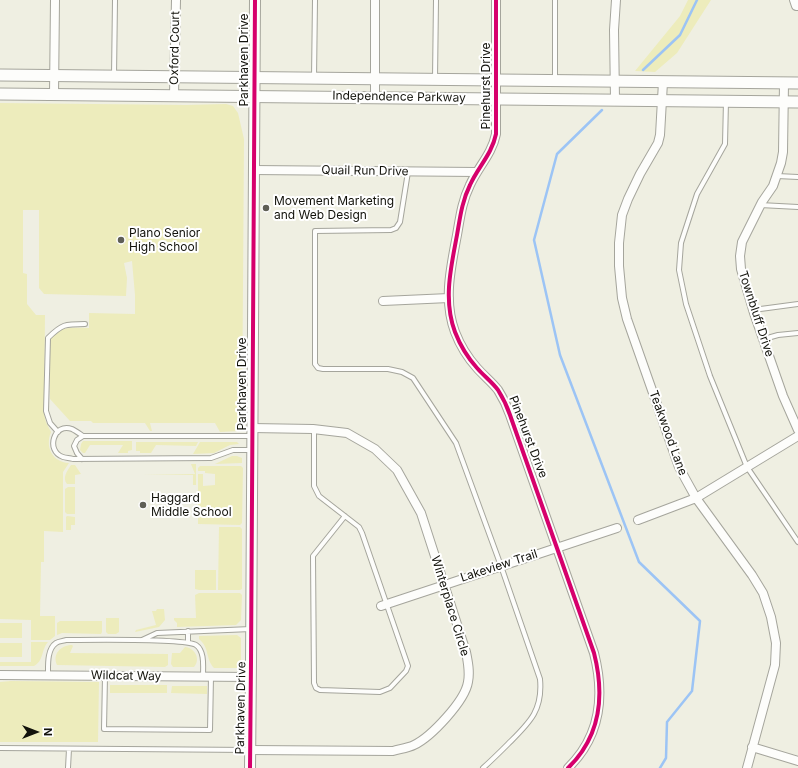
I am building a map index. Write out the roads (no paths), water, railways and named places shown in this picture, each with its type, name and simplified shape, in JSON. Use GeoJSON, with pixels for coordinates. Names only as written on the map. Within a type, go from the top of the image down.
{"type":"FeatureCollection","features":[{"type":"Feature","properties":{"kind":"main road","name":"Independence Parkway"},"geometry":{"type":"LineString","coordinates":[[0,75],[798,83]]}},
{"type":"Feature","properties":{"kind":"main road","name":"Independence Parkway"},"geometry":{"type":"LineString","coordinates":[[0,94],[798,102]]}},
{"type":"Feature","properties":{"kind":"street"},"geometry":{"type":"LineString","coordinates":[[54,0],[54,95]]}},
{"type":"Feature","properties":{"kind":"street","name":"Oxford Court"},"geometry":{"type":"LineString","coordinates":[[174,95],[176,0]]}},
{"type":"Feature","properties":{"kind":"street","name":"Parkhaven Drive"},"geometry":{"type":"LineString","coordinates":[[250,768],[255,0]]}},
{"type":"Feature","properties":{"kind":"street"},"geometry":{"type":"LineString","coordinates":[[375,0],[375,97]]}},
{"type":"Feature","properties":{"kind":"street","name":"Pinehurst Drive"},"geometry":{"type":"LineString","coordinates":[[496,0],[496,134],[490,152],[470,185],[461,212],[451,270],[449,298],[450,313],[461,345],[469,358],[499,391],[508,408],[594,653],[600,683],[599,712],[590,738],[578,757],[568,768]]}},
{"type":"Feature","properties":{"kind":"street"},"geometry":{"type":"LineString","coordinates":[[615,100],[614,30],[616,0]]}},
{"type":"Feature","properties":{"kind":"street","name":"Teakwood Lane"},"geometry":{"type":"LineString","coordinates":[[663,82],[663,100],[658,143],[640,174],[622,215],[619,243],[619,266],[622,298],[627,319],[680,467],[696,498],[756,581],[763,593],[771,616],[776,643],[775,665],[747,768]]}},
{"type":"Feature","properties":{"kind":"street","name":"Townbluff Drive"},"geometry":{"type":"LineString","coordinates":[[784,83],[783,152],[781,163],[773,186],[760,205],[742,242],[740,256],[741,269],[753,310],[783,396],[798,430]]}},
{"type":"Feature","properties":{"kind":"street","name":"Quail Run Drive"},"geometry":{"type":"LineString","coordinates":[[253,170],[477,172]]}},
{"type":"Feature","properties":{"kind":"street"},"geometry":{"type":"LineString","coordinates":[[383,301],[449,298]]}},
{"type":"Feature","properties":{"kind":"street","name":"Winterplace Circle"},"geometry":{"type":"LineString","coordinates":[[250,750],[394,751],[415,745],[433,731],[448,716],[460,700],[468,684],[469,669],[466,652],[421,513],[397,470],[376,449],[347,433],[314,429],[252,432]]}},
{"type":"Feature","properties":{"kind":"street"},"geometry":{"type":"LineString","coordinates":[[638,520],[696,498],[798,436]]}},
{"type":"Feature","properties":{"kind":"street","name":"Lakeview Trail"},"geometry":{"type":"LineString","coordinates":[[384,605],[443,584],[617,528]]}},
{"type":"Feature","properties":{"kind":"street","name":"Wildcat Way"},"geometry":{"type":"LineString","coordinates":[[0,675],[251,677]]}},
{"type":"Feature","properties":{"kind":"street"},"geometry":{"type":"LineString","coordinates":[[752,747],[798,761]]}},
{"type":"Feature","properties":{"kind":"lane"},"geometry":{"type":"LineString","coordinates":[[114,76],[115,0]]}},
{"type":"Feature","properties":{"kind":"lane"},"geometry":{"type":"LineString","coordinates":[[314,78],[315,0]]}},
{"type":"Feature","properties":{"kind":"lane"},"geometry":{"type":"LineString","coordinates":[[435,80],[436,0]]}},
{"type":"Feature","properties":{"kind":"lane"},"geometry":{"type":"LineString","coordinates":[[555,0],[555,81]]}},
{"type":"Feature","properties":{"kind":"lane"},"geometry":{"type":"LineString","coordinates":[[726,101],[725,144],[697,194],[681,243],[679,270],[686,304],[710,376],[747,467],[798,542]]}},
{"type":"Feature","properties":{"kind":"lane"},"geometry":{"type":"LineString","coordinates":[[408,172],[400,222],[396,228],[391,230],[315,231],[315,364],[318,368],[323,369],[388,369],[402,372],[413,378],[456,443],[501,566],[540,679],[541,689],[538,706],[530,722],[483,768]]}},
{"type":"Feature","properties":{"kind":"lane"},"geometry":{"type":"LineString","coordinates":[[777,176],[798,177]]}},
{"type":"Feature","properties":{"kind":"lane"},"geometry":{"type":"LineString","coordinates":[[760,205],[798,207]]}},
{"type":"Feature","properties":{"kind":"lane"},"geometry":{"type":"LineString","coordinates":[[753,310],[798,304]]}},
{"type":"Feature","properties":{"kind":"lane"},"geometry":{"type":"LineString","coordinates":[[58,432],[50,423],[46,411],[48,338],[56,330],[66,324],[84,324]]}},
{"type":"Feature","properties":{"kind":"lane"},"geometry":{"type":"LineString","coordinates":[[764,339],[778,334],[798,333]]}},
{"type":"Feature","properties":{"kind":"lane"},"geometry":{"type":"LineString","coordinates":[[83,436],[71,428],[64,428],[53,438],[53,445],[57,453],[63,457],[82,459],[211,458],[233,450],[252,450]]}},
{"type":"Feature","properties":{"kind":"lane"},"geometry":{"type":"LineString","coordinates":[[314,429],[314,486],[319,496],[345,516],[358,527],[362,533],[384,605],[408,666],[402,676],[390,688],[380,692],[320,690],[316,688],[314,683],[313,556],[345,516]]}},
{"type":"Feature","properties":{"kind":"lane"},"geometry":{"type":"LineString","coordinates":[[82,459],[76,453],[74,446],[76,440],[83,436],[252,432]]}},
{"type":"Feature","properties":{"kind":"lane"},"geometry":{"type":"LineString","coordinates":[[142,641],[157,633],[252,629]]}},
{"type":"Feature","properties":{"kind":"lane"},"geometry":{"type":"LineString","coordinates":[[188,631],[188,642]]}},
{"type":"Feature","properties":{"kind":"lane"},"geometry":{"type":"LineString","coordinates":[[48,675],[48,661],[51,650],[56,643],[66,640],[188,642],[197,645],[201,652],[207,677],[210,730],[104,729],[105,675]]}},
{"type":"Feature","properties":{"kind":"lane"},"geometry":{"type":"LineString","coordinates":[[0,748],[250,750]]}},
{"type":"Feature","properties":{"kind":"lane"},"geometry":{"type":"LineString","coordinates":[[68,749],[68,768]]}},
{"type":"Feature","properties":{"kind":"waterway"},"geometry":{"type":"LineString","coordinates":[[643,70],[680,35],[697,0]]}},
{"type":"Feature","properties":{"kind":"waterway"},"geometry":{"type":"LineString","coordinates":[[602,110],[557,154],[534,240],[560,355],[639,562],[700,621],[692,691],[667,722],[666,758],[660,768]]}},
{"type":"Feature","properties":{"kind":"place","name":"Movement Marketing and Web Design"},"geometry":{"type":"Point","coordinates":[266,208]}},
{"type":"Feature","properties":{"kind":"place","name":"Plano Senior High School"},"geometry":{"type":"Point","coordinates":[121,240]}},
{"type":"Feature","properties":{"kind":"place","name":"Haggard Middle School"},"geometry":{"type":"Point","coordinates":[143,505]}}]}
